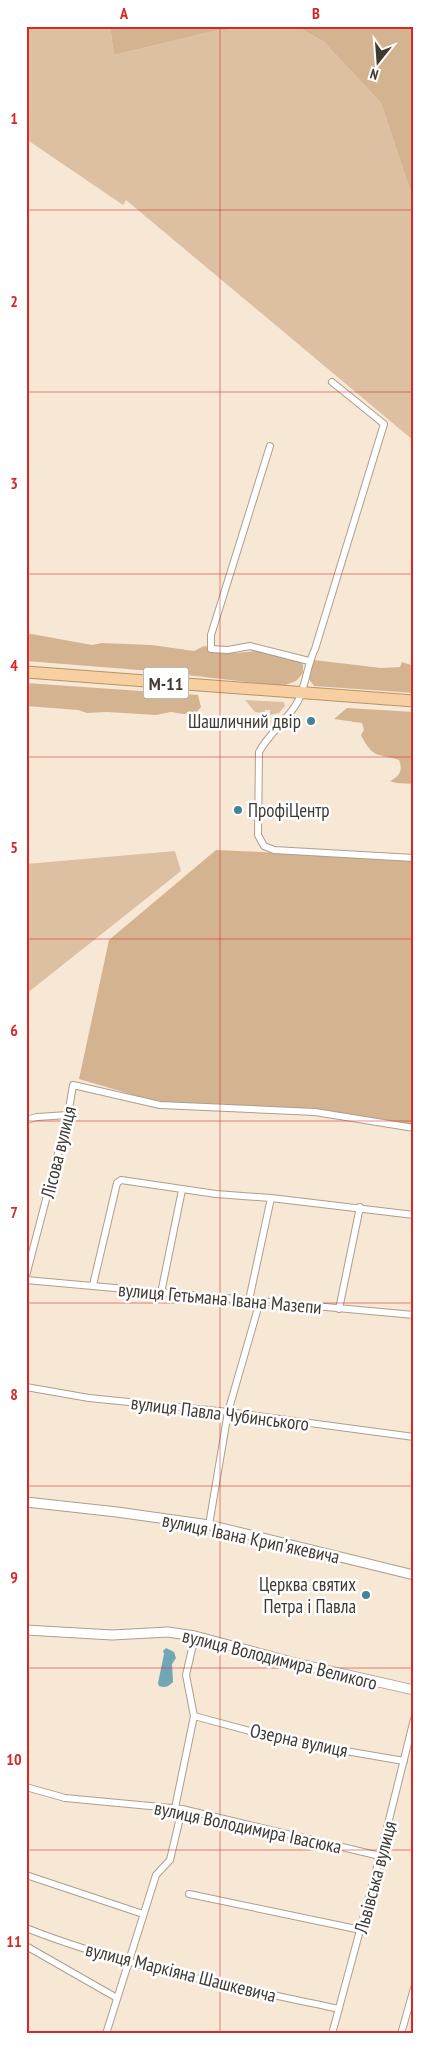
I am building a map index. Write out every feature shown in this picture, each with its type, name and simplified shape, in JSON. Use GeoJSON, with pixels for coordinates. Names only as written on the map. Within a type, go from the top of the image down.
{"type":"FeatureCollection","features":[{"type":"Feature","properties":{"kind":"highway","name":"М-11"},"geometry":{"type":"LineString","coordinates":[[26,672],[414,701]]}},
{"type":"Feature","properties":{"kind":"street"},"geometry":{"type":"LineString","coordinates":[[332,382],[384,424],[315,648],[309,661],[301,694],[297,704],[264,741],[259,752],[258,835],[264,846],[274,850],[414,858]]}},
{"type":"Feature","properties":{"kind":"street"},"geometry":{"type":"LineString","coordinates":[[270,446],[211,635],[210,645],[211,649],[228,650],[250,646],[309,661]]}},
{"type":"Feature","properties":{"kind":"street","name":"Лісова вулиця"},"geometry":{"type":"LineString","coordinates":[[26,1278],[68,1115],[73,1085],[160,1104],[315,1112],[414,1128]]}},
{"type":"Feature","properties":{"kind":"street"},"geometry":{"type":"LineString","coordinates":[[26,1120],[37,1117],[68,1115]]}},
{"type":"Feature","properties":{"kind":"street"},"geometry":{"type":"LineString","coordinates":[[93,1285],[118,1182],[126,1180],[182,1190],[360,1207],[414,1215]]}},
{"type":"Feature","properties":{"kind":"street"},"geometry":{"type":"LineString","coordinates":[[161,1293],[182,1190]]}},
{"type":"Feature","properties":{"kind":"street"},"geometry":{"type":"LineString","coordinates":[[249,1300],[271,1198]]}},
{"type":"Feature","properties":{"kind":"street"},"geometry":{"type":"LineString","coordinates":[[339,1309],[360,1207]]}},
{"type":"Feature","properties":{"kind":"street","name":"вулиця Гетьмана Івана Мазепи"},"geometry":{"type":"LineString","coordinates":[[26,1278],[161,1293],[414,1314]]}},
{"type":"Feature","properties":{"kind":"street"},"geometry":{"type":"LineString","coordinates":[[209,1525],[228,1412],[260,1301]]}},
{"type":"Feature","properties":{"kind":"street","name":"вулиця Павла Чубинського"},"geometry":{"type":"LineString","coordinates":[[26,1387],[89,1398],[228,1412],[414,1437]]}},
{"type":"Feature","properties":{"kind":"street","name":"вулиця Івана Крипʼякевича"},"geometry":{"type":"LineString","coordinates":[[26,1502],[209,1525],[414,1575]]}},
{"type":"Feature","properties":{"kind":"street","name":"вулиця Володимира Великого"},"geometry":{"type":"LineString","coordinates":[[26,1630],[112,1635],[168,1632],[195,1636],[295,1664],[414,1690]]}},
{"type":"Feature","properties":{"kind":"street"},"geometry":{"type":"LineString","coordinates":[[106,2034],[156,1875],[170,1860],[194,1716],[186,1675],[195,1636]]}},
{"type":"Feature","properties":{"kind":"street","name":"Озерна вулиця"},"geometry":{"type":"LineString","coordinates":[[194,1716],[287,1740],[404,1761]]}},
{"type":"Feature","properties":{"kind":"street","name":"Львівська вулиця"},"geometry":{"type":"LineString","coordinates":[[332,2034],[361,1930],[404,1761],[412,1742],[414,1719]]}},
{"type":"Feature","properties":{"kind":"street","name":"вулиця Володимира Івасюка"},"geometry":{"type":"LineString","coordinates":[[26,1787],[65,1798],[178,1809],[380,1856]]}},
{"type":"Feature","properties":{"kind":"street"},"geometry":{"type":"LineString","coordinates":[[26,1875],[143,1914]]}},
{"type":"Feature","properties":{"kind":"street"},"geometry":{"type":"LineString","coordinates":[[189,1894],[361,1930]]}},
{"type":"Feature","properties":{"kind":"street","name":"вулиця Маркіяна Шашкевича"},"geometry":{"type":"LineString","coordinates":[[26,1928],[70,1945],[128,1962],[339,2010]]}},
{"type":"Feature","properties":{"kind":"street","name":"вулиця Маркіяна Шашкевича"},"geometry":{"type":"LineString","coordinates":[[26,1946],[117,1998]]}},
{"type":"Feature","properties":{"kind":"street"},"geometry":{"type":"LineString","coordinates":[[401,2034],[414,1988]]}},
{"type":"Feature","properties":{"kind":"shaded area"},"geometry":{"type":"Polygon","coordinates":[[[26,26],[110,26],[114,55],[214,31],[268,26],[295,26],[323,41],[381,103],[414,202],[414,441],[126,200],[123,205],[26,139],[26,26]]]}},
{"type":"Feature","properties":{"kind":"shaded area"},"geometry":{"type":"Polygon","coordinates":[[[110,26],[268,26],[214,31],[114,55],[110,26]]]}},
{"type":"Feature","properties":{"kind":"shaded area"},"geometry":{"type":"Polygon","coordinates":[[[295,26],[414,26],[414,202],[381,103],[323,41],[295,26]]]}},
{"type":"Feature","properties":{"kind":"shaded area"},"geometry":{"type":"Polygon","coordinates":[[[26,633],[92,645],[102,643],[152,645],[194,651],[204,646],[237,653],[266,650],[300,657],[303,664],[303,673],[296,681],[283,686],[152,671],[26,661],[26,633]]]}},
{"type":"Feature","properties":{"kind":"shaded area"},"geometry":{"type":"Polygon","coordinates":[[[314,660],[381,668],[400,667],[402,662],[414,666],[414,693],[314,686],[309,679],[309,664],[314,660]]]}},
{"type":"Feature","properties":{"kind":"shaded area"},"geometry":{"type":"Polygon","coordinates":[[[26,683],[198,695],[201,707],[196,713],[183,714],[171,712],[156,715],[107,712],[87,713],[78,710],[26,706],[26,683]]]}},
{"type":"Feature","properties":{"kind":"shaded area"},"geometry":{"type":"Polygon","coordinates":[[[245,700],[284,702],[285,706],[279,713],[270,715],[270,710],[265,710],[264,713],[255,712],[245,700]]]}},
{"type":"Feature","properties":{"kind":"shaded area"},"geometry":{"type":"Polygon","coordinates":[[[347,708],[414,712],[414,784],[390,781],[400,772],[399,760],[372,752],[361,735],[364,730],[362,723],[334,719],[347,708]]]}},
{"type":"Feature","properties":{"kind":"shaded area"},"geometry":{"type":"Polygon","coordinates":[[[216,850],[414,859],[414,1124],[161,1103],[79,1079],[109,940],[216,850]]]}},
{"type":"Feature","properties":{"kind":"shaded area"},"geometry":{"type":"Polygon","coordinates":[[[175,851],[181,871],[26,994],[26,864],[175,851]]]}},
{"type":"Feature","properties":{"kind":"water"},"geometry":{"type":"Polygon","coordinates":[[[166,1648],[174,1652],[176,1658],[172,1664],[173,1682],[163,1687],[159,1686],[158,1683],[163,1651],[166,1648]]]}},
{"type":"Feature","properties":{"kind":"place","name":"Шашличний двір"},"geometry":{"type":"Point","coordinates":[311,721]}},
{"type":"Feature","properties":{"kind":"place","name":"ПрофіЦентр"},"geometry":{"type":"Point","coordinates":[238,810]}},
{"type":"Feature","properties":{"kind":"place","name":"Церква святих Петра і Павла"},"geometry":{"type":"Point","coordinates":[366,1595]}}]}
